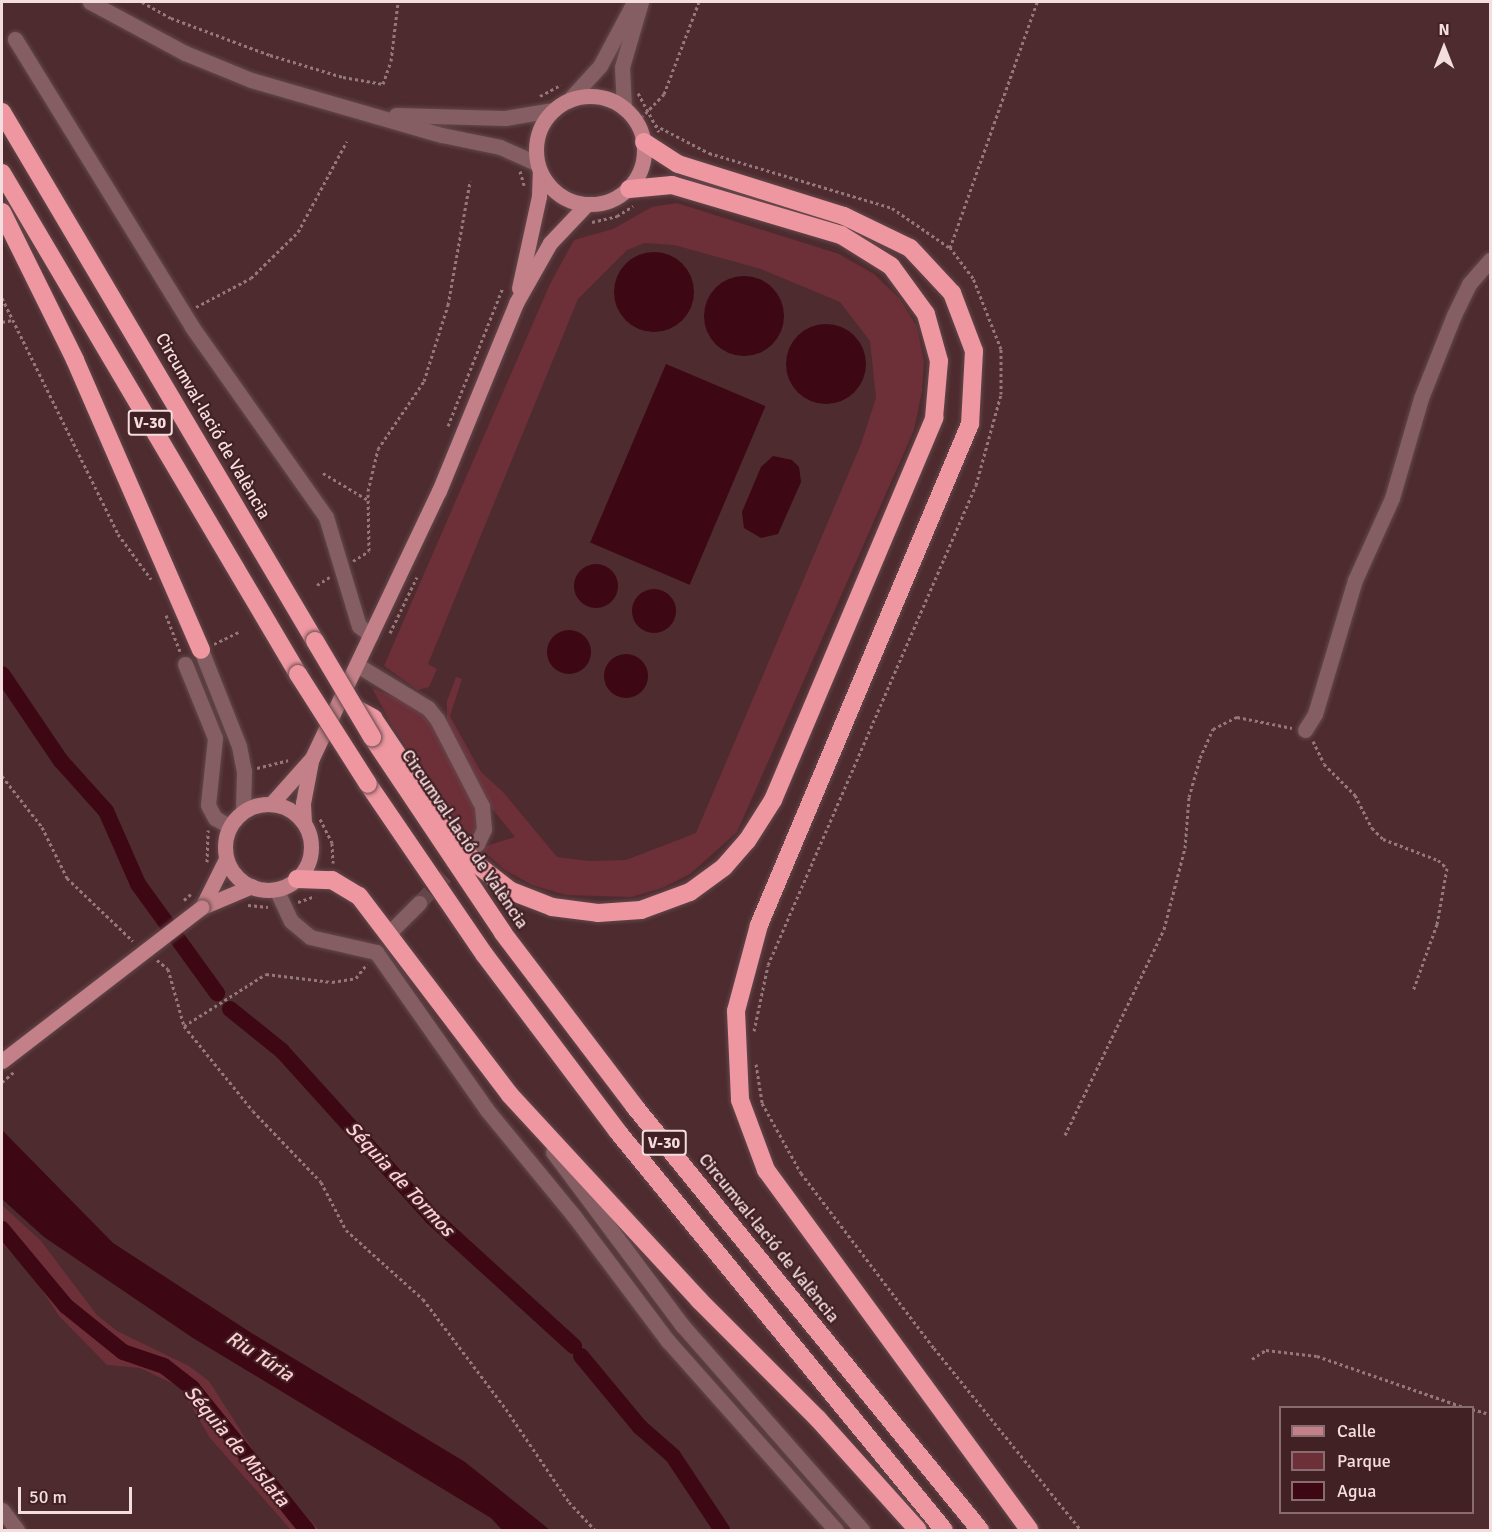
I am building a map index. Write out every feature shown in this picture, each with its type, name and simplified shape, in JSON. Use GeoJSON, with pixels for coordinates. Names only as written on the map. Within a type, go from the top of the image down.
{"type":"FeatureCollection","features":[{"type":"Feature","properties":{"kind":"highway","name":"Circumval·lació de València"},"geometry":{"type":"LineString","coordinates":[[2,112],[355,708],[377,734],[502,933],[635,1107],[980,1530]]}},
{"type":"Feature","properties":{"kind":"highway"},"geometry":{"type":"LineString","coordinates":[[644,142],[678,164],[844,216],[910,248],[952,293],[974,351],[970,424],[759,925],[736,1011],[740,1100],[766,1170],[1029,1530]]}},
{"type":"Feature","properties":{"kind":"highway","name":"V-30"},"geometry":{"type":"LineString","coordinates":[[2,173],[298,674],[368,784],[484,954],[618,1132],[944,1530]]}},
{"type":"Feature","properties":{"kind":"highway"},"geometry":{"type":"LineString","coordinates":[[377,734],[475,863],[511,891],[552,907],[598,914],[641,910],[690,892],[724,867],[747,842],[773,800],[934,418],[939,361],[926,314],[891,266],[841,235],[672,185],[632,197]]}},
{"type":"Feature","properties":{"kind":"highway"},"geometry":{"type":"LineString","coordinates":[[2,212],[75,360],[201,650]]}},
{"type":"Feature","properties":{"kind":"highway"},"geometry":{"type":"LineString","coordinates":[[297,879],[332,880],[359,896],[510,1095],[918,1530]]}},
{"type":"Feature","properties":{"kind":"main road"},"geometry":{"type":"LineString","coordinates":[[516,303],[539,196],[538,167],[540,129],[553,110],[567,101],[597,96],[624,108],[637,122],[644,142],[641,171],[632,197],[586,204],[558,195],[538,167]]}},
{"type":"Feature","properties":{"kind":"main road"},"geometry":{"type":"LineString","coordinates":[[271,804],[305,756],[357,665],[439,490],[516,303],[550,243],[586,204]]}},
{"type":"Feature","properties":{"kind":"main road"},"geometry":{"type":"LineString","coordinates":[[226,859],[240,880],[252,886],[276,889],[297,879],[310,858],[311,846],[304,823],[305,756]]}},
{"type":"Feature","properties":{"kind":"main road"},"geometry":{"type":"LineString","coordinates":[[202,907],[226,859],[225,837],[230,826],[243,811],[271,804],[290,810],[304,823]]}},
{"type":"Feature","properties":{"kind":"main road"},"geometry":{"type":"LineString","coordinates":[[2,1061],[202,907],[252,886]]}},
{"type":"Feature","properties":{"kind":"street"},"geometry":{"type":"LineString","coordinates":[[90,2],[185,53],[218,67],[363,112],[500,147],[538,167]]}},
{"type":"Feature","properties":{"kind":"street"},"geometry":{"type":"LineString","coordinates":[[567,101],[600,66],[634,2]]}},
{"type":"Feature","properties":{"kind":"street"},"geometry":{"type":"LineString","coordinates":[[624,108],[622,67],[641,2]]}},
{"type":"Feature","properties":{"kind":"street"},"geometry":{"type":"LineString","coordinates":[[15,39],[184,314],[326,517],[359,626],[371,635]]}},
{"type":"Feature","properties":{"kind":"street"},"geometry":{"type":"LineString","coordinates":[[363,112],[447,119],[505,118],[553,110]]}},
{"type":"Feature","properties":{"kind":"street"},"geometry":{"type":"LineString","coordinates":[[1305,730],[1315,714],[1355,580],[1392,498],[1421,398],[1469,284],[1491,260]]}},
{"type":"Feature","properties":{"kind":"street"},"geometry":{"type":"LineString","coordinates":[[201,650],[239,746],[244,771],[243,811]]}},
{"type":"Feature","properties":{"kind":"street"},"geometry":{"type":"LineString","coordinates":[[185,664],[213,726],[208,805],[215,818],[230,826]]}},
{"type":"Feature","properties":{"kind":"street"},"geometry":{"type":"LineString","coordinates":[[357,665],[428,708],[437,719],[482,806],[484,828],[477,843]]}},
{"type":"Feature","properties":{"kind":"street"},"geometry":{"type":"LineString","coordinates":[[276,889],[291,921],[310,937],[376,952],[487,1110],[574,1216],[668,1341],[836,1530]]}},
{"type":"Feature","properties":{"kind":"street"},"geometry":{"type":"LineString","coordinates":[[388,934],[419,903]]}},
{"type":"Feature","properties":{"kind":"street"},"geometry":{"type":"LineString","coordinates":[[510,1095],[682,1325],[862,1530]]}},
{"type":"Feature","properties":{"kind":"path"},"geometry":{"type":"LineString","coordinates":[[142,2],[171,18],[270,56],[343,77],[383,84],[391,61],[398,2]]}},
{"type":"Feature","properties":{"kind":"path"},"geometry":{"type":"LineString","coordinates":[[637,122],[664,94],[699,2]]}},
{"type":"Feature","properties":{"kind":"path"},"geometry":{"type":"LineString","coordinates":[[529,99],[567,82]]}},
{"type":"Feature","properties":{"kind":"path"},"geometry":{"type":"LineString","coordinates":[[634,86],[663,140]]}},
{"type":"Feature","properties":{"kind":"path"},"geometry":{"type":"LineString","coordinates":[[655,124],[709,153],[892,208],[950,248]]}},
{"type":"Feature","properties":{"kind":"path"},"geometry":{"type":"LineString","coordinates":[[184,314],[251,278],[298,232],[347,141]]}},
{"type":"Feature","properties":{"kind":"path"},"geometry":{"type":"LineString","coordinates":[[513,166],[520,170],[526,193]]}},
{"type":"Feature","properties":{"kind":"path"},"geometry":{"type":"LineString","coordinates":[[342,569],[369,550],[368,500],[378,449],[424,381],[448,305],[470,181]]}},
{"type":"Feature","properties":{"kind":"path"},"geometry":{"type":"LineString","coordinates":[[587,223],[616,216],[632,197]]}},
{"type":"Feature","properties":{"kind":"path"},"geometry":{"type":"LineString","coordinates":[[446,430],[506,277]]}},
{"type":"Feature","properties":{"kind":"path"},"geometry":{"type":"LineString","coordinates":[[2,298],[118,534],[157,587]]}},
{"type":"Feature","properties":{"kind":"path"},"geometry":{"type":"LineString","coordinates":[[2,322],[13,320]]}},
{"type":"Feature","properties":{"kind":"path"},"geometry":{"type":"LineString","coordinates":[[323,472],[368,500]]}},
{"type":"Feature","properties":{"kind":"path"},"geometry":{"type":"LineString","coordinates":[[387,638],[420,570]]}},
{"type":"Feature","properties":{"kind":"path"},"geometry":{"type":"LineString","coordinates":[[164,608],[185,664]]}},
{"type":"Feature","properties":{"kind":"path"},"geometry":{"type":"LineString","coordinates":[[201,650],[239,632]]}},
{"type":"Feature","properties":{"kind":"path"},"geometry":{"type":"LineString","coordinates":[[1065,1135],[1164,929],[1185,848],[1190,797],[1200,758],[1213,729],[1237,717],[1305,730],[1324,764],[1355,795],[1372,828],[1383,839],[1438,860],[1447,868],[1437,924],[1413,991]]}},
{"type":"Feature","properties":{"kind":"path"},"geometry":{"type":"LineString","coordinates":[[244,771],[305,756]]}},
{"type":"Feature","properties":{"kind":"path"},"geometry":{"type":"LineString","coordinates":[[2,776],[42,827],[66,878],[140,946]]}},
{"type":"Feature","properties":{"kind":"path"},"geometry":{"type":"LineString","coordinates":[[242,903],[265,908],[283,905],[327,891],[332,880],[332,843],[316,812]]}},
{"type":"Feature","properties":{"kind":"path"},"geometry":{"type":"LineString","coordinates":[[206,867],[207,832],[215,818]]}},
{"type":"Feature","properties":{"kind":"path"},"geometry":{"type":"LineString","coordinates":[[192,893],[198,886]]}},
{"type":"Feature","properties":{"kind":"path"},"geometry":{"type":"LineString","coordinates":[[184,1026],[267,974],[332,982],[356,978],[376,952]]}},
{"type":"Feature","properties":{"kind":"path"},"geometry":{"type":"LineString","coordinates":[[150,954],[168,969],[184,1026],[253,1111],[321,1182],[346,1230],[423,1299],[506,1409],[570,1502],[595,1530]]}},
{"type":"Feature","properties":{"kind":"path"},"geometry":{"type":"LineString","coordinates":[[850,1237],[1081,1530]]}},
{"type":"Feature","properties":{"kind":"path"},"geometry":{"type":"LineString","coordinates":[[1252,1359],[1266,1350],[1317,1356],[1463,1406]]}},
{"type":"Feature","properties":{"kind":"path"},"geometry":{"type":"LineString","coordinates":[[1474,1409],[1491,1414]]}},
{"type":"Feature","properties":{"kind":"green space"},"geometry":{"type":"Polygon","coordinates":[[[677,203],[839,254],[874,274],[900,299],[917,327],[924,361],[922,391],[914,430],[737,832],[690,874],[662,888],[631,897],[566,895],[532,885],[505,870],[480,848],[515,837],[485,800],[447,722],[447,701],[456,677],[462,679],[450,716],[481,772],[503,792],[557,857],[589,861],[626,860],[696,833],[861,444],[876,398],[870,341],[840,302],[761,269],[674,245],[645,243],[627,250],[578,299],[428,664],[437,669],[429,687],[418,690],[384,666],[550,284],[574,240],[613,229],[652,207],[677,203]]]}},
{"type":"Feature","properties":{"kind":"green space"},"geometry":{"type":"Polygon","coordinates":[[[372,688],[416,707],[429,719],[476,809],[478,822],[473,838],[453,817],[390,722],[372,688]]]}},
{"type":"Feature","properties":{"kind":"green space"},"geometry":{"type":"Polygon","coordinates":[[[2,1205],[41,1241],[97,1315],[117,1331],[189,1366],[209,1381],[265,1469],[319,1530],[291,1530],[210,1438],[180,1387],[140,1368],[107,1365],[59,1316],[33,1276],[2,1243],[2,1205]]]}},
{"type":"Feature","properties":{"kind":"water"},"geometry":{"type":"Polygon","coordinates":[[[654,252],[669,255],[682,264],[691,277],[694,292],[691,307],[682,320],[669,329],[654,332],[639,329],[626,320],[617,307],[614,292],[617,277],[626,264],[639,255],[654,252]]]}},
{"type":"Feature","properties":{"kind":"water"},"geometry":{"type":"Polygon","coordinates":[[[744,276],[759,279],[772,288],[781,301],[784,316],[781,331],[772,344],[759,353],[744,356],[729,353],[716,344],[707,331],[704,316],[707,301],[716,288],[729,279],[744,276]]]}},
{"type":"Feature","properties":{"kind":"water"},"geometry":{"type":"Polygon","coordinates":[[[826,324],[841,327],[854,336],[863,349],[866,364],[863,379],[854,392],[841,401],[826,404],[811,401],[798,392],[789,379],[786,364],[789,349],[798,336],[811,327],[826,324]]]}},
{"type":"Feature","properties":{"kind":"water"},"geometry":{"type":"Polygon","coordinates":[[[666,364],[765,406],[690,585],[590,543],[666,364]]]}},
{"type":"Feature","properties":{"kind":"water"},"geometry":{"type":"Polygon","coordinates":[[[773,456],[792,460],[799,467],[801,482],[778,534],[761,538],[744,528],[742,512],[761,467],[773,456]]]}},
{"type":"Feature","properties":{"kind":"water"},"geometry":{"type":"Polygon","coordinates":[[[596,564],[605,565],[612,570],[617,577],[617,595],[612,602],[605,607],[596,608],[587,607],[580,602],[575,595],[574,586],[575,577],[580,570],[587,565],[596,564]]]}},
{"type":"Feature","properties":{"kind":"water"},"geometry":{"type":"Polygon","coordinates":[[[654,589],[663,590],[670,595],[675,602],[675,620],[670,627],[663,632],[654,633],[645,632],[638,627],[633,620],[632,611],[633,602],[638,595],[645,590],[654,589]]]}},
{"type":"Feature","properties":{"kind":"water"},"geometry":{"type":"Polygon","coordinates":[[[569,630],[578,631],[585,636],[590,643],[590,661],[585,668],[578,673],[569,674],[560,673],[553,668],[548,661],[547,652],[548,643],[553,636],[560,631],[569,630]]]}},
{"type":"Feature","properties":{"kind":"water"},"geometry":{"type":"Polygon","coordinates":[[[626,654],[635,655],[642,660],[647,667],[647,685],[642,692],[635,697],[626,698],[617,697],[610,692],[605,685],[604,676],[605,667],[610,660],[617,655],[626,654]]]}},
{"type":"Feature","properties":{"kind":"water","name":"Riu Túria"},"geometry":{"type":"Polygon","coordinates":[[[2,1130],[113,1243],[253,1334],[465,1462],[550,1530],[502,1530],[491,1518],[193,1338],[44,1237],[2,1199],[2,1130]]]}},
{"type":"Feature","properties":{"kind":"waterway","name":"Séquia de Tormos"},"geometry":{"type":"LineString","coordinates":[[2,674],[61,761],[106,811],[138,884],[217,993]]}},
{"type":"Feature","properties":{"kind":"waterway","name":"Séquia de Tormos"},"geometry":{"type":"LineString","coordinates":[[230,1009],[282,1051],[432,1217],[574,1346]]}},
{"type":"Feature","properties":{"kind":"waterway","name":"Séquia de Mislata"},"geometry":{"type":"LineString","coordinates":[[2,1229],[66,1306],[123,1352],[164,1366],[192,1388],[307,1530]]}},
{"type":"Feature","properties":{"kind":"waterway","name":"Séquia de Tormos"},"geometry":{"type":"LineString","coordinates":[[581,1356],[640,1427],[673,1456],[722,1530]]}},
{"type":"Feature","properties":{"kind":"tunnel"},"geometry":{"type":"LineString","coordinates":[[419,903],[465,856]]}}]}
